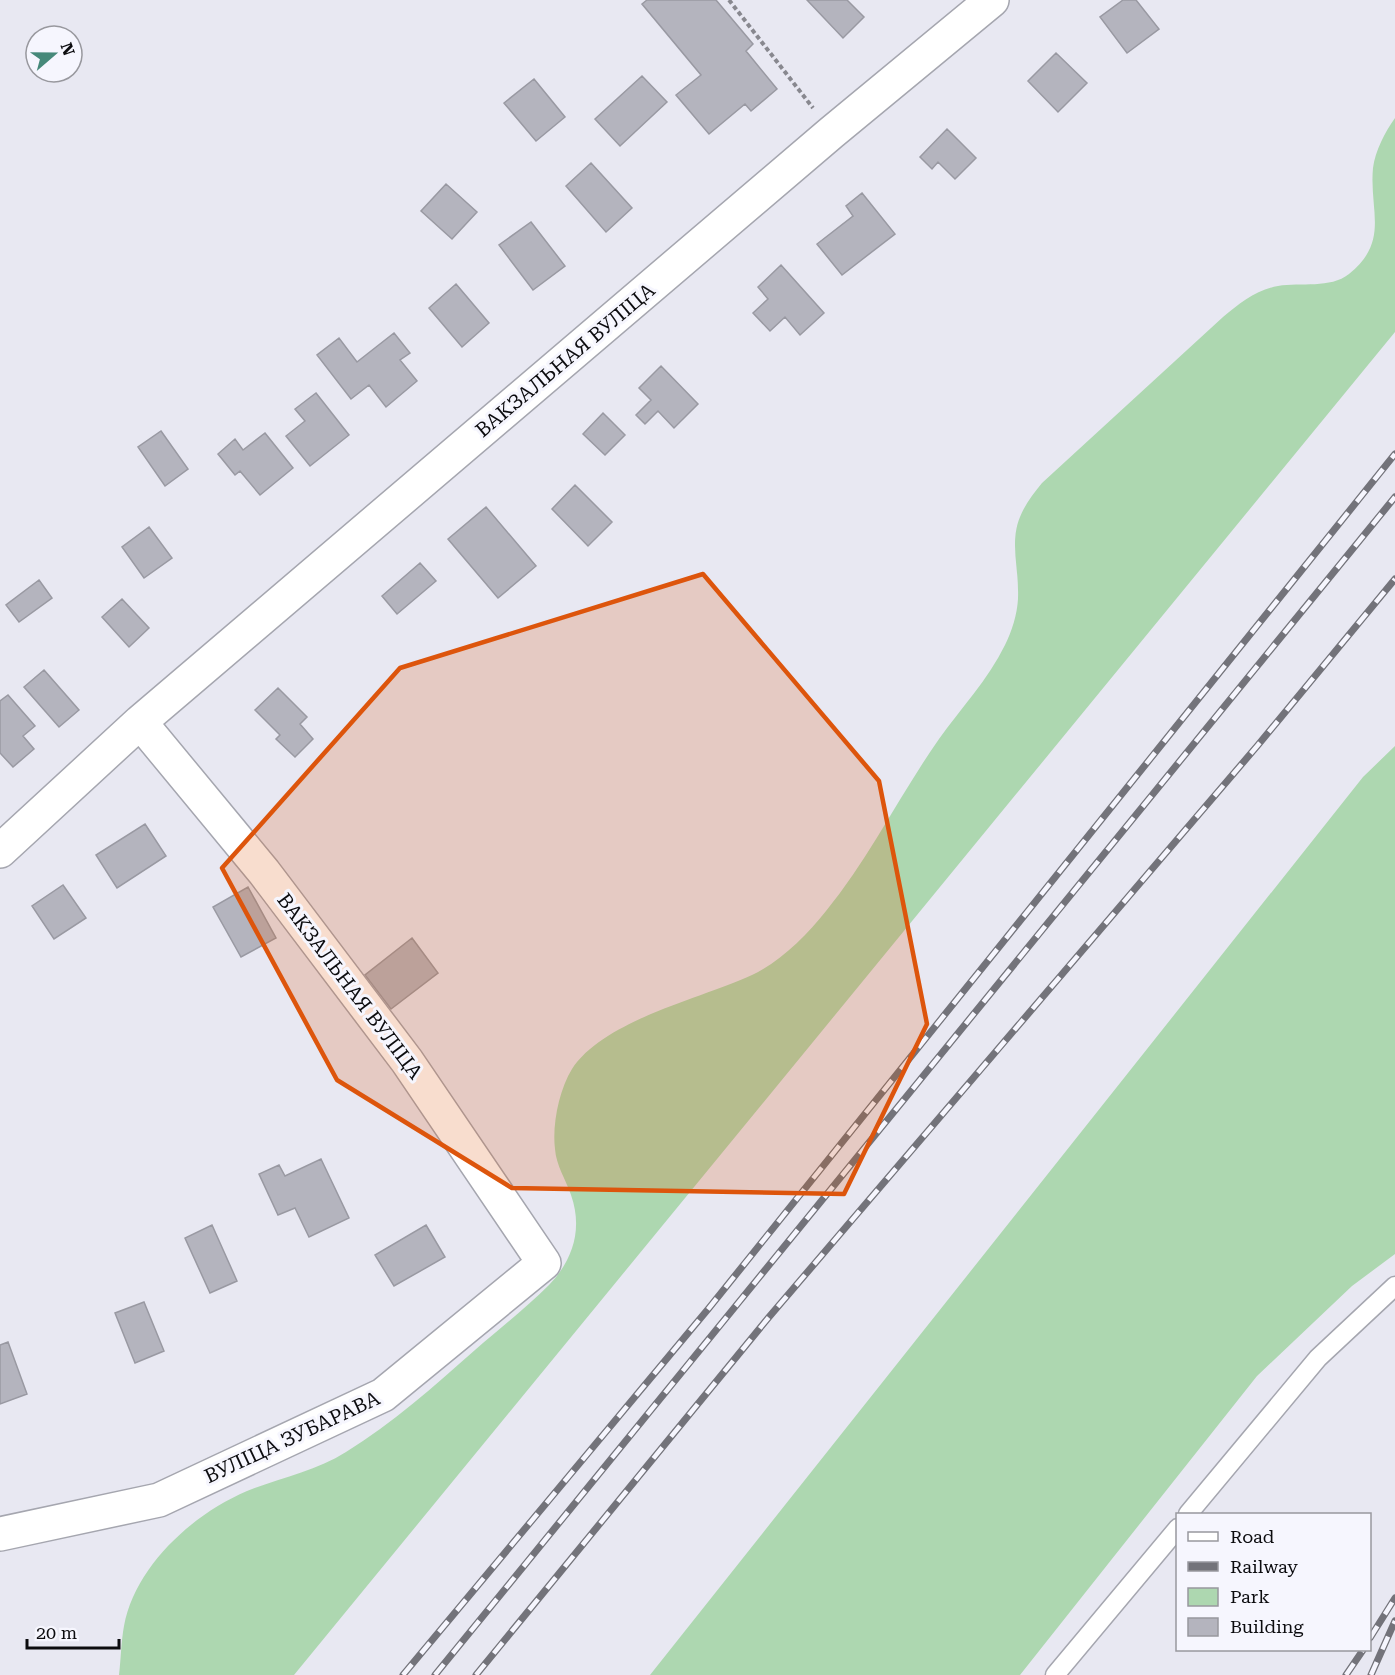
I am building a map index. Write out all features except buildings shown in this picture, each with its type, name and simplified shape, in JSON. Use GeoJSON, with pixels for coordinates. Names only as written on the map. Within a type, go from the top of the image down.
{"type":"FeatureCollection","features":[{"type":"Feature","properties":{"kind":"street","name":"ВАКЗАЛЬНАЯ ВУЛІЦА"},"geometry":{"type":"LineString","coordinates":[[0,851],[140,722],[831,133],[992,0]]}},
{"type":"Feature","properties":{"kind":"street","name":"ВАКЗАЛЬНАЯ ВУЛІЦА"},"geometry":{"type":"LineString","coordinates":[[140,722],[264,872],[407,1061],[544,1263]]}},
{"type":"Feature","properties":{"kind":"street","name":"ВУЛІЦА ЗУБАРАВА"},"geometry":{"type":"LineString","coordinates":[[0,1534],[159,1500],[383,1395],[544,1263]]}},
{"type":"Feature","properties":{"kind":"lane"},"geometry":{"type":"LineString","coordinates":[[1190,1513],[1318,1358],[1395,1286]]}},
{"type":"Feature","properties":{"kind":"lane"},"geometry":{"type":"LineString","coordinates":[[1055,1675],[1176,1530]]}},
{"type":"Feature","properties":{"kind":"path"},"geometry":{"type":"LineString","coordinates":[[729,0],[831,133]]}},
{"type":"Feature","properties":{"kind":"highlighted area"},"geometry":{"type":"Polygon","coordinates":[[[703,574],[879,781],[927,1024],[844,1194],[512,1188],[337,1080],[222,868],[400,668],[703,574]]]}},
{"type":"Feature","properties":{"kind":"green space"},"geometry":{"type":"Polygon","coordinates":[[[1395,118],[1395,332],[294,1675],[119,1675],[123,1632],[130,1604],[140,1583],[154,1563],[187,1528],[207,1513],[247,1491],[323,1464],[363,1441],[428,1391],[549,1285],[570,1255],[576,1232],[571,1195],[557,1161],[554,1140],[560,1097],[572,1069],[587,1052],[606,1037],[629,1024],[731,984],[773,963],[801,939],[818,920],[857,869],[924,761],[982,682],[1005,645],[1013,626],[1018,604],[1015,535],[1027,503],[1042,483],[1242,302],[1255,294],[1278,286],[1333,282],[1349,274],[1362,262],[1374,237],[1374,162],[1381,142],[1395,118]]]}},
{"type":"Feature","properties":{"kind":"green space"},"geometry":{"type":"Polygon","coordinates":[[[1395,746],[1395,1254],[1352,1286],[1257,1376],[1020,1675],[650,1675],[1363,777],[1395,746]]]}},
{"type":"Feature","properties":{"kind":"railway"},"geometry":{"type":"LineString","coordinates":[[403,1675],[709,1308],[1395,454]]}},
{"type":"Feature","properties":{"kind":"railway"},"geometry":{"type":"LineString","coordinates":[[435,1675],[1395,497]]}},
{"type":"Feature","properties":{"kind":"railway"},"geometry":{"type":"LineString","coordinates":[[476,1675],[769,1317],[1258,745],[1395,579]]}},
{"type":"Feature","properties":{"kind":"railway"},"geometry":{"type":"LineString","coordinates":[[1371,1636],[1395,1598]]}},
{"type":"Feature","properties":{"kind":"railway"},"geometry":{"type":"LineString","coordinates":[[1371,1675],[1395,1621]]}},
{"type":"Feature","properties":{"kind":"railway"},"geometry":{"type":"LineString","coordinates":[[1346,1675],[1362,1651]]}}]}
